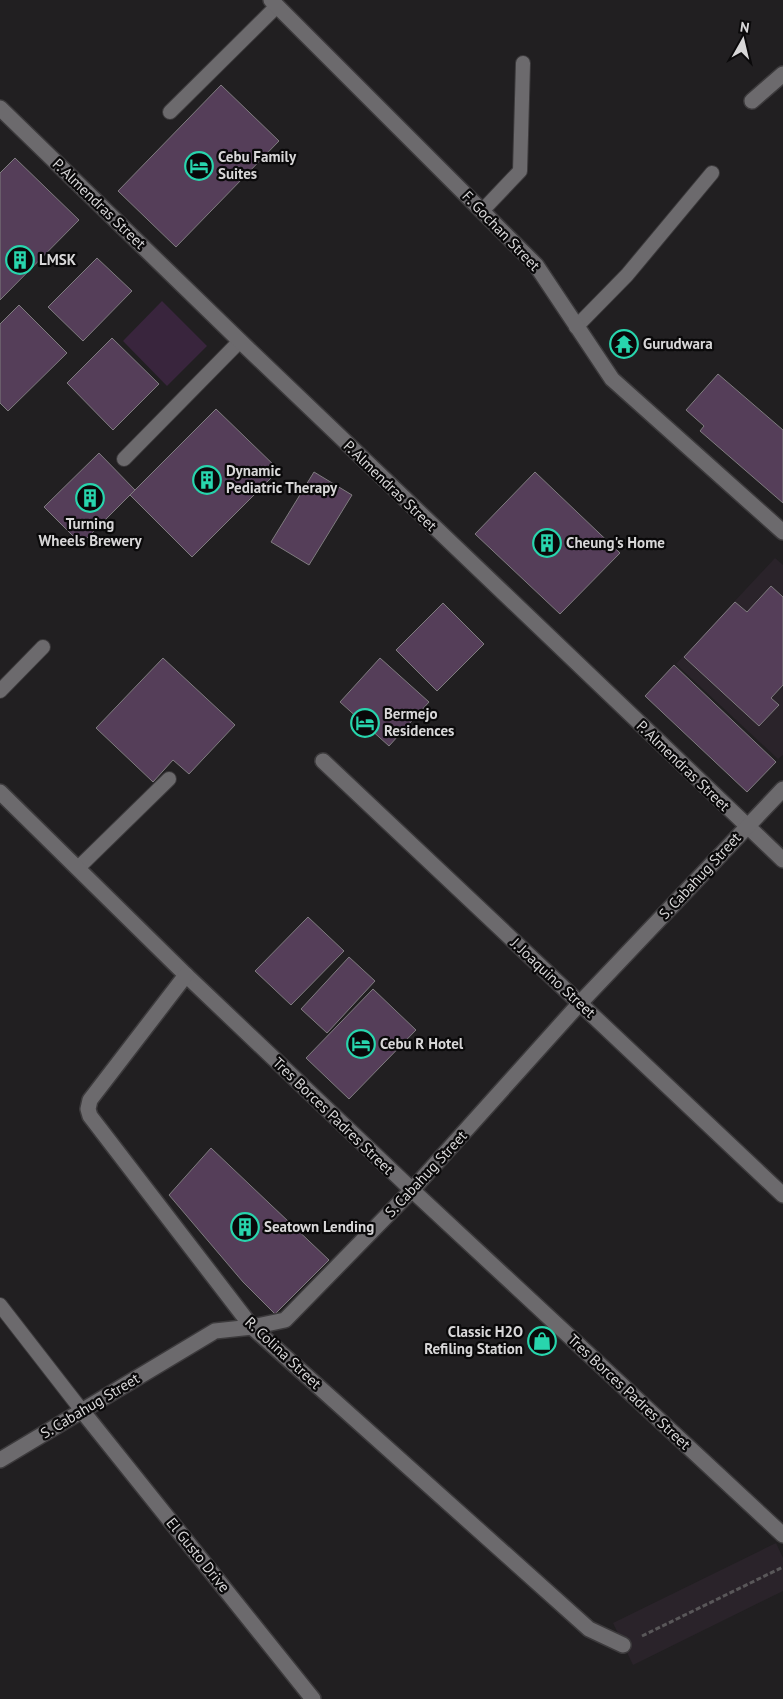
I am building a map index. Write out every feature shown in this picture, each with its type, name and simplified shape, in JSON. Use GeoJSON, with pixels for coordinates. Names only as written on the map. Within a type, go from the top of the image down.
{"type":"FeatureCollection","features":[{"type":"Feature","properties":{"kind":"street","name":"F. Gochan Street"},"geometry":{"type":"LineString","coordinates":[[274,3],[536,265],[612,379],[783,532]]}},
{"type":"Feature","properties":{"kind":"street"},"geometry":{"type":"LineString","coordinates":[[752,101],[783,74]]}},
{"type":"Feature","properties":{"kind":"street","name":"P. Almendras Street"},"geometry":{"type":"LineString","coordinates":[[0,108],[240,341],[783,860]]}},
{"type":"Feature","properties":{"kind":"street","name":"J. Joaquino Street"},"geometry":{"type":"LineString","coordinates":[[323,761],[783,1195]]}},
{"type":"Feature","properties":{"kind":"street","name":"S. Cabahug Street"},"geometry":{"type":"LineString","coordinates":[[0,1460],[83,1412],[215,1331],[252,1327],[285,1320],[412,1190],[580,1003],[783,790]]}},
{"type":"Feature","properties":{"kind":"street","name":"Tres Borces Padres Street"},"geometry":{"type":"LineString","coordinates":[[0,792],[186,974],[412,1190],[783,1534]]}},
{"type":"Feature","properties":{"kind":"street","name":"R. Colina Street"},"geometry":{"type":"LineString","coordinates":[[186,974],[90,1100],[88,1109],[90,1116],[252,1327],[589,1628],[623,1645]]}},
{"type":"Feature","properties":{"kind":"street","name":"El Gusto Drive"},"geometry":{"type":"LineString","coordinates":[[83,1412],[313,1699]]}},
{"type":"Feature","properties":{"kind":"lane"},"geometry":{"type":"LineString","coordinates":[[170,112],[274,3]]}},
{"type":"Feature","properties":{"kind":"lane"},"geometry":{"type":"LineString","coordinates":[[482,211],[520,171],[523,63]]}},
{"type":"Feature","properties":{"kind":"lane"},"geometry":{"type":"LineString","coordinates":[[576,327],[627,275],[712,173]]}},
{"type":"Feature","properties":{"kind":"lane"},"geometry":{"type":"LineString","coordinates":[[124,459],[240,341]]}},
{"type":"Feature","properties":{"kind":"lane"},"geometry":{"type":"LineString","coordinates":[[0,691],[43,647]]}},
{"type":"Feature","properties":{"kind":"lane"},"geometry":{"type":"LineString","coordinates":[[78,868],[169,779]]}},
{"type":"Feature","properties":{"kind":"lane"},"geometry":{"type":"LineString","coordinates":[[0,1305],[83,1412]]}},
{"type":"Feature","properties":{"kind":"path"},"geometry":{"type":"LineString","coordinates":[[623,1645],[783,1567]]}},
{"type":"Feature","properties":{"kind":"shaded area"},"geometry":{"type":"Polygon","coordinates":[[[162,301],[207,346],[167,386],[123,341],[162,301]]]}},
{"type":"Feature","properties":{"kind":"shaded area"},"geometry":{"type":"Polygon","coordinates":[[[775,558],[783,565],[783,755],[778,759],[676,664],[775,558]]]}},
{"type":"Feature","properties":{"kind":"shaded area"},"geometry":{"type":"Polygon","coordinates":[[[776,1543],[783,1558],[783,1591],[633,1665],[613,1623],[776,1543]]]}},
{"type":"Feature","properties":{"kind":"building","name":"Cebu Family Suites"},"geometry":{"type":"Polygon","coordinates":[[[221,85],[279,141],[176,247],[118,191],[221,85]]]}},
{"type":"Feature","properties":{"kind":"building","name":"LMSK"},"geometry":{"type":"Polygon","coordinates":[[[15,158],[79,220],[0,300],[0,173],[15,158]]]}},
{"type":"Feature","properties":{"kind":"building"},"geometry":{"type":"Polygon","coordinates":[[[97,258],[132,291],[83,341],[48,307],[97,258]]]}},
{"type":"Feature","properties":{"kind":"building"},"geometry":{"type":"Polygon","coordinates":[[[19,305],[67,353],[8,411],[0,403],[0,324],[19,305]]]}},
{"type":"Feature","properties":{"kind":"building"},"geometry":{"type":"Polygon","coordinates":[[[112,338],[159,384],[113,430],[67,383],[112,338]]]}},
{"type":"Feature","properties":{"kind":"building"},"geometry":{"type":"Polygon","coordinates":[[[718,374],[783,430],[783,503],[700,431],[704,426],[686,410],[718,374]]]}},
{"type":"Feature","properties":{"kind":"building","name":"Dynamic Pediatric Therapy"},"geometry":{"type":"Polygon","coordinates":[[[216,409],[279,470],[192,557],[130,495],[216,409]]]}},
{"type":"Feature","properties":{"kind":"building","name":"Turning Wheels Brewery"},"geometry":{"type":"Polygon","coordinates":[[[99,453],[135,490],[81,544],[44,507],[99,453]]]}},
{"type":"Feature","properties":{"kind":"building"},"geometry":{"type":"Polygon","coordinates":[[[314,472],[352,495],[309,565],[271,542],[314,472]]]}},
{"type":"Feature","properties":{"kind":"building","name":"Cheung's Home"},"geometry":{"type":"Polygon","coordinates":[[[535,472],[620,553],[560,614],[475,534],[535,472]]]}},
{"type":"Feature","properties":{"kind":"building"},"geometry":{"type":"Polygon","coordinates":[[[771,586],[783,597],[783,685],[771,698],[779,705],[759,726],[684,657],[735,602],[747,612],[771,586]]]}},
{"type":"Feature","properties":{"kind":"building"},"geometry":{"type":"Polygon","coordinates":[[[443,603],[484,644],[437,691],[396,650],[443,603]]]}},
{"type":"Feature","properties":{"kind":"building"},"geometry":{"type":"Polygon","coordinates":[[[163,658],[235,725],[189,774],[173,760],[153,782],[96,728],[163,658]]]}},
{"type":"Feature","properties":{"kind":"building"},"geometry":{"type":"Polygon","coordinates":[[[380,658],[429,702],[389,746],[340,702],[380,658]]]}},
{"type":"Feature","properties":{"kind":"building"},"geometry":{"type":"Polygon","coordinates":[[[674,665],[776,762],[747,792],[645,696],[674,665]]]}},
{"type":"Feature","properties":{"kind":"building"},"geometry":{"type":"Polygon","coordinates":[[[308,917],[344,951],[291,1005],[255,971],[308,917]]]}},
{"type":"Feature","properties":{"kind":"building"},"geometry":{"type":"Polygon","coordinates":[[[349,957],[375,981],[327,1033],[301,1009],[349,957]]]}},
{"type":"Feature","properties":{"kind":"building","name":"Cebu R Hotel"},"geometry":{"type":"Polygon","coordinates":[[[373,989],[416,1030],[349,1099],[306,1058],[373,989]]]}},
{"type":"Feature","properties":{"kind":"building","name":"Seatown Lending"},"geometry":{"type":"Polygon","coordinates":[[[211,1148],[329,1260],[275,1314],[243,1282],[169,1195],[211,1148]]]}},
{"type":"Feature","properties":{"kind":"place","name":"Cebu Family Suites"},"geometry":{"type":"Point","coordinates":[199,166]}},
{"type":"Feature","properties":{"kind":"place","name":"LMSK"},"geometry":{"type":"Point","coordinates":[20,260]}},
{"type":"Feature","properties":{"kind":"place","name":"Gurudwara"},"geometry":{"type":"Point","coordinates":[624,344]}},
{"type":"Feature","properties":{"kind":"place","name":"Dynamic Pediatric Therapy"},"geometry":{"type":"Point","coordinates":[207,480]}},
{"type":"Feature","properties":{"kind":"place","name":"Turning Wheels Brewery"},"geometry":{"type":"Point","coordinates":[90,498]}},
{"type":"Feature","properties":{"kind":"place","name":"Cheung's Home"},"geometry":{"type":"Point","coordinates":[547,543]}},
{"type":"Feature","properties":{"kind":"place","name":"Bermejo Residences"},"geometry":{"type":"Point","coordinates":[365,723]}},
{"type":"Feature","properties":{"kind":"place","name":"Cebu R Hotel"},"geometry":{"type":"Point","coordinates":[361,1044]}},
{"type":"Feature","properties":{"kind":"place","name":"Seatown Lending"},"geometry":{"type":"Point","coordinates":[245,1227]}},
{"type":"Feature","properties":{"kind":"place","name":"Classic H2O Refiling Station"},"geometry":{"type":"Point","coordinates":[542,1341]}}]}
